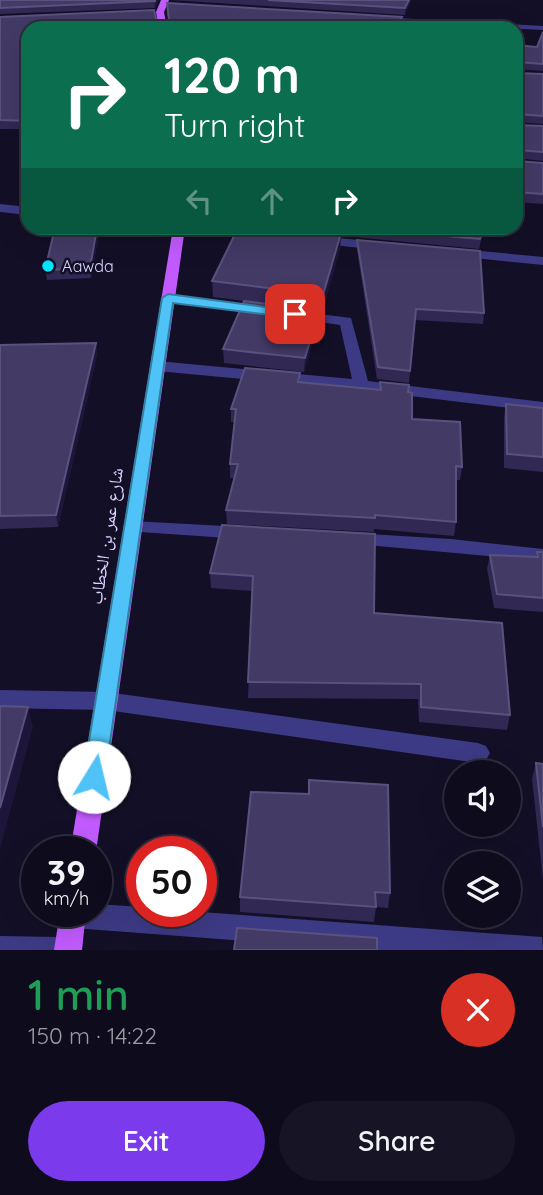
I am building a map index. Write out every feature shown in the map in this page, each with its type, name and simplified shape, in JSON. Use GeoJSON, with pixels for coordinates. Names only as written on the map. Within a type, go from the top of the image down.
{"type":"FeatureCollection","features":[{"type":"Feature","properties":{"kind":"main road","name":"شارع عمر بن الخطاب"},"geometry":{"type":"LineString","coordinates":[[85,836],[177,235]]}},
{"type":"Feature","properties":{"kind":"main road"},"geometry":{"type":"LineString","coordinates":[[68,950],[71,927]]}},
{"type":"Feature","properties":{"kind":"street"},"geometry":{"type":"LineString","coordinates":[[146,13],[163,6],[178,6]]}},
{"type":"Feature","properties":{"kind":"street"},"geometry":{"type":"LineString","coordinates":[[366,18],[414,21]]}},
{"type":"Feature","properties":{"kind":"street"},"geometry":{"type":"LineString","coordinates":[[523,28],[543,29]]}},
{"type":"Feature","properties":{"kind":"street"},"geometry":{"type":"LineString","coordinates":[[0,208],[21,210]]}},
{"type":"Feature","properties":{"kind":"street"},"geometry":{"type":"LineString","coordinates":[[297,238],[393,247]]}},
{"type":"Feature","properties":{"kind":"street"},"geometry":{"type":"LineString","coordinates":[[447,252],[543,261]]}},
{"type":"Feature","properties":{"kind":"street"},"geometry":{"type":"LineString","coordinates":[[168,298],[346,321],[361,385]]}},
{"type":"Feature","properties":{"kind":"street"},"geometry":{"type":"LineString","coordinates":[[157,366],[361,385],[543,407]]}},
{"type":"Feature","properties":{"kind":"street"},"geometry":{"type":"LineString","coordinates":[[132,527],[256,534]]}},
{"type":"Feature","properties":{"kind":"street"},"geometry":{"type":"LineString","coordinates":[[340,539],[451,545],[543,555]]}},
{"type":"Feature","properties":{"kind":"street"},"geometry":{"type":"LineString","coordinates":[[0,699],[106,701],[478,753]]}},
{"type":"Feature","properties":{"kind":"street"},"geometry":{"type":"LineString","coordinates":[[112,916],[542,950]]}},
{"type":"Feature","properties":{"kind":"street"},"geometry":{"type":"LineString","coordinates":[[0,949],[58,950]]}},
{"type":"Feature","properties":{"kind":"building"},"geometry":{"type":"Polygon","coordinates":[[[0,0],[155,0],[155,1],[0,8],[0,0]]]}},
{"type":"Feature","properties":{"kind":"building"},"geometry":{"type":"Polygon","coordinates":[[[268,0],[409,0],[405,8],[268,0]]]}},
{"type":"Feature","properties":{"kind":"building"},"geometry":{"type":"Polygon","coordinates":[[[167,3],[402,17],[400,21],[169,21],[167,3]]]}},
{"type":"Feature","properties":{"kind":"building"},"geometry":{"type":"Polygon","coordinates":[[[154,10],[157,21],[21,21],[21,121],[0,120],[0,17],[154,10]]]}},
{"type":"Feature","properties":{"kind":"building"},"geometry":{"type":"Polygon","coordinates":[[[543,32],[543,64],[523,62],[523,46],[537,47],[543,32]]]}},
{"type":"Feature","properties":{"kind":"building"},"geometry":{"type":"Polygon","coordinates":[[[523,73],[543,74],[543,116],[523,114],[523,73]]]}},
{"type":"Feature","properties":{"kind":"building"},"geometry":{"type":"Polygon","coordinates":[[[523,125],[543,126],[543,152],[523,150],[523,125]]]}},
{"type":"Feature","properties":{"kind":"building"},"geometry":{"type":"Polygon","coordinates":[[[523,161],[543,163],[543,194],[523,193],[523,161]]]}},
{"type":"Feature","properties":{"kind":"building"},"geometry":{"type":"Polygon","coordinates":[[[53,235],[96,235],[90,268],[45,270],[53,235]]]}},
{"type":"Feature","properties":{"kind":"building"},"geometry":{"type":"Polygon","coordinates":[[[235,235],[340,235],[323,295],[212,281],[235,235]]]}},
{"type":"Feature","properties":{"kind":"building"},"geometry":{"type":"Polygon","coordinates":[[[435,235],[481,235],[480,239],[435,235]]]}},
{"type":"Feature","properties":{"kind":"building"},"geometry":{"type":"Polygon","coordinates":[[[357,240],[480,251],[484,313],[416,309],[410,371],[378,367],[357,240]]]}},
{"type":"Feature","properties":{"kind":"building"},"geometry":{"type":"Polygon","coordinates":[[[244,301],[319,311],[305,358],[223,349],[244,301]]]}},
{"type":"Feature","properties":{"kind":"building"},"geometry":{"type":"Polygon","coordinates":[[[96,343],[56,515],[0,516],[0,345],[96,343]]]}},
{"type":"Feature","properties":{"kind":"building"},"geometry":{"type":"Polygon","coordinates":[[[245,368],[300,373],[298,382],[381,390],[380,382],[409,385],[408,392],[412,393],[412,419],[460,422],[462,467],[456,466],[456,522],[375,515],[375,518],[226,510],[238,464],[230,464],[236,409],[231,409],[245,368]]]}},
{"type":"Feature","properties":{"kind":"building"},"geometry":{"type":"Polygon","coordinates":[[[506,404],[543,408],[543,457],[507,454],[506,404]]]}},
{"type":"Feature","properties":{"kind":"building"},"geometry":{"type":"Polygon","coordinates":[[[222,525],[375,534],[374,613],[502,623],[510,715],[421,707],[421,684],[248,682],[253,576],[210,573],[222,525]]]}},
{"type":"Feature","properties":{"kind":"building"},"geometry":{"type":"Polygon","coordinates":[[[537,552],[543,552],[543,598],[497,594],[490,555],[538,557],[537,552]]]}},
{"type":"Feature","properties":{"kind":"building"},"geometry":{"type":"Polygon","coordinates":[[[0,706],[28,707],[0,808],[0,706]]]}},
{"type":"Feature","properties":{"kind":"building"},"geometry":{"type":"Polygon","coordinates":[[[536,763],[543,764],[543,827],[536,763]]]}},
{"type":"Feature","properties":{"kind":"building"},"geometry":{"type":"Polygon","coordinates":[[[309,780],[388,785],[390,893],[375,892],[376,907],[240,897],[251,792],[309,794],[309,780]]]}},
{"type":"Feature","properties":{"kind":"building"},"geometry":{"type":"Polygon","coordinates":[[[237,928],[377,938],[377,950],[234,950],[237,928]]]}},
{"type":"Feature","properties":{"kind":"place","name":"Aawda"},"geometry":{"type":"Point","coordinates":[48,266]}},
{"type":"Feature","properties":{"kind":"route"},"geometry":{"type":"LineString","coordinates":[[94,777],[168,298],[295,314]]}}]}
